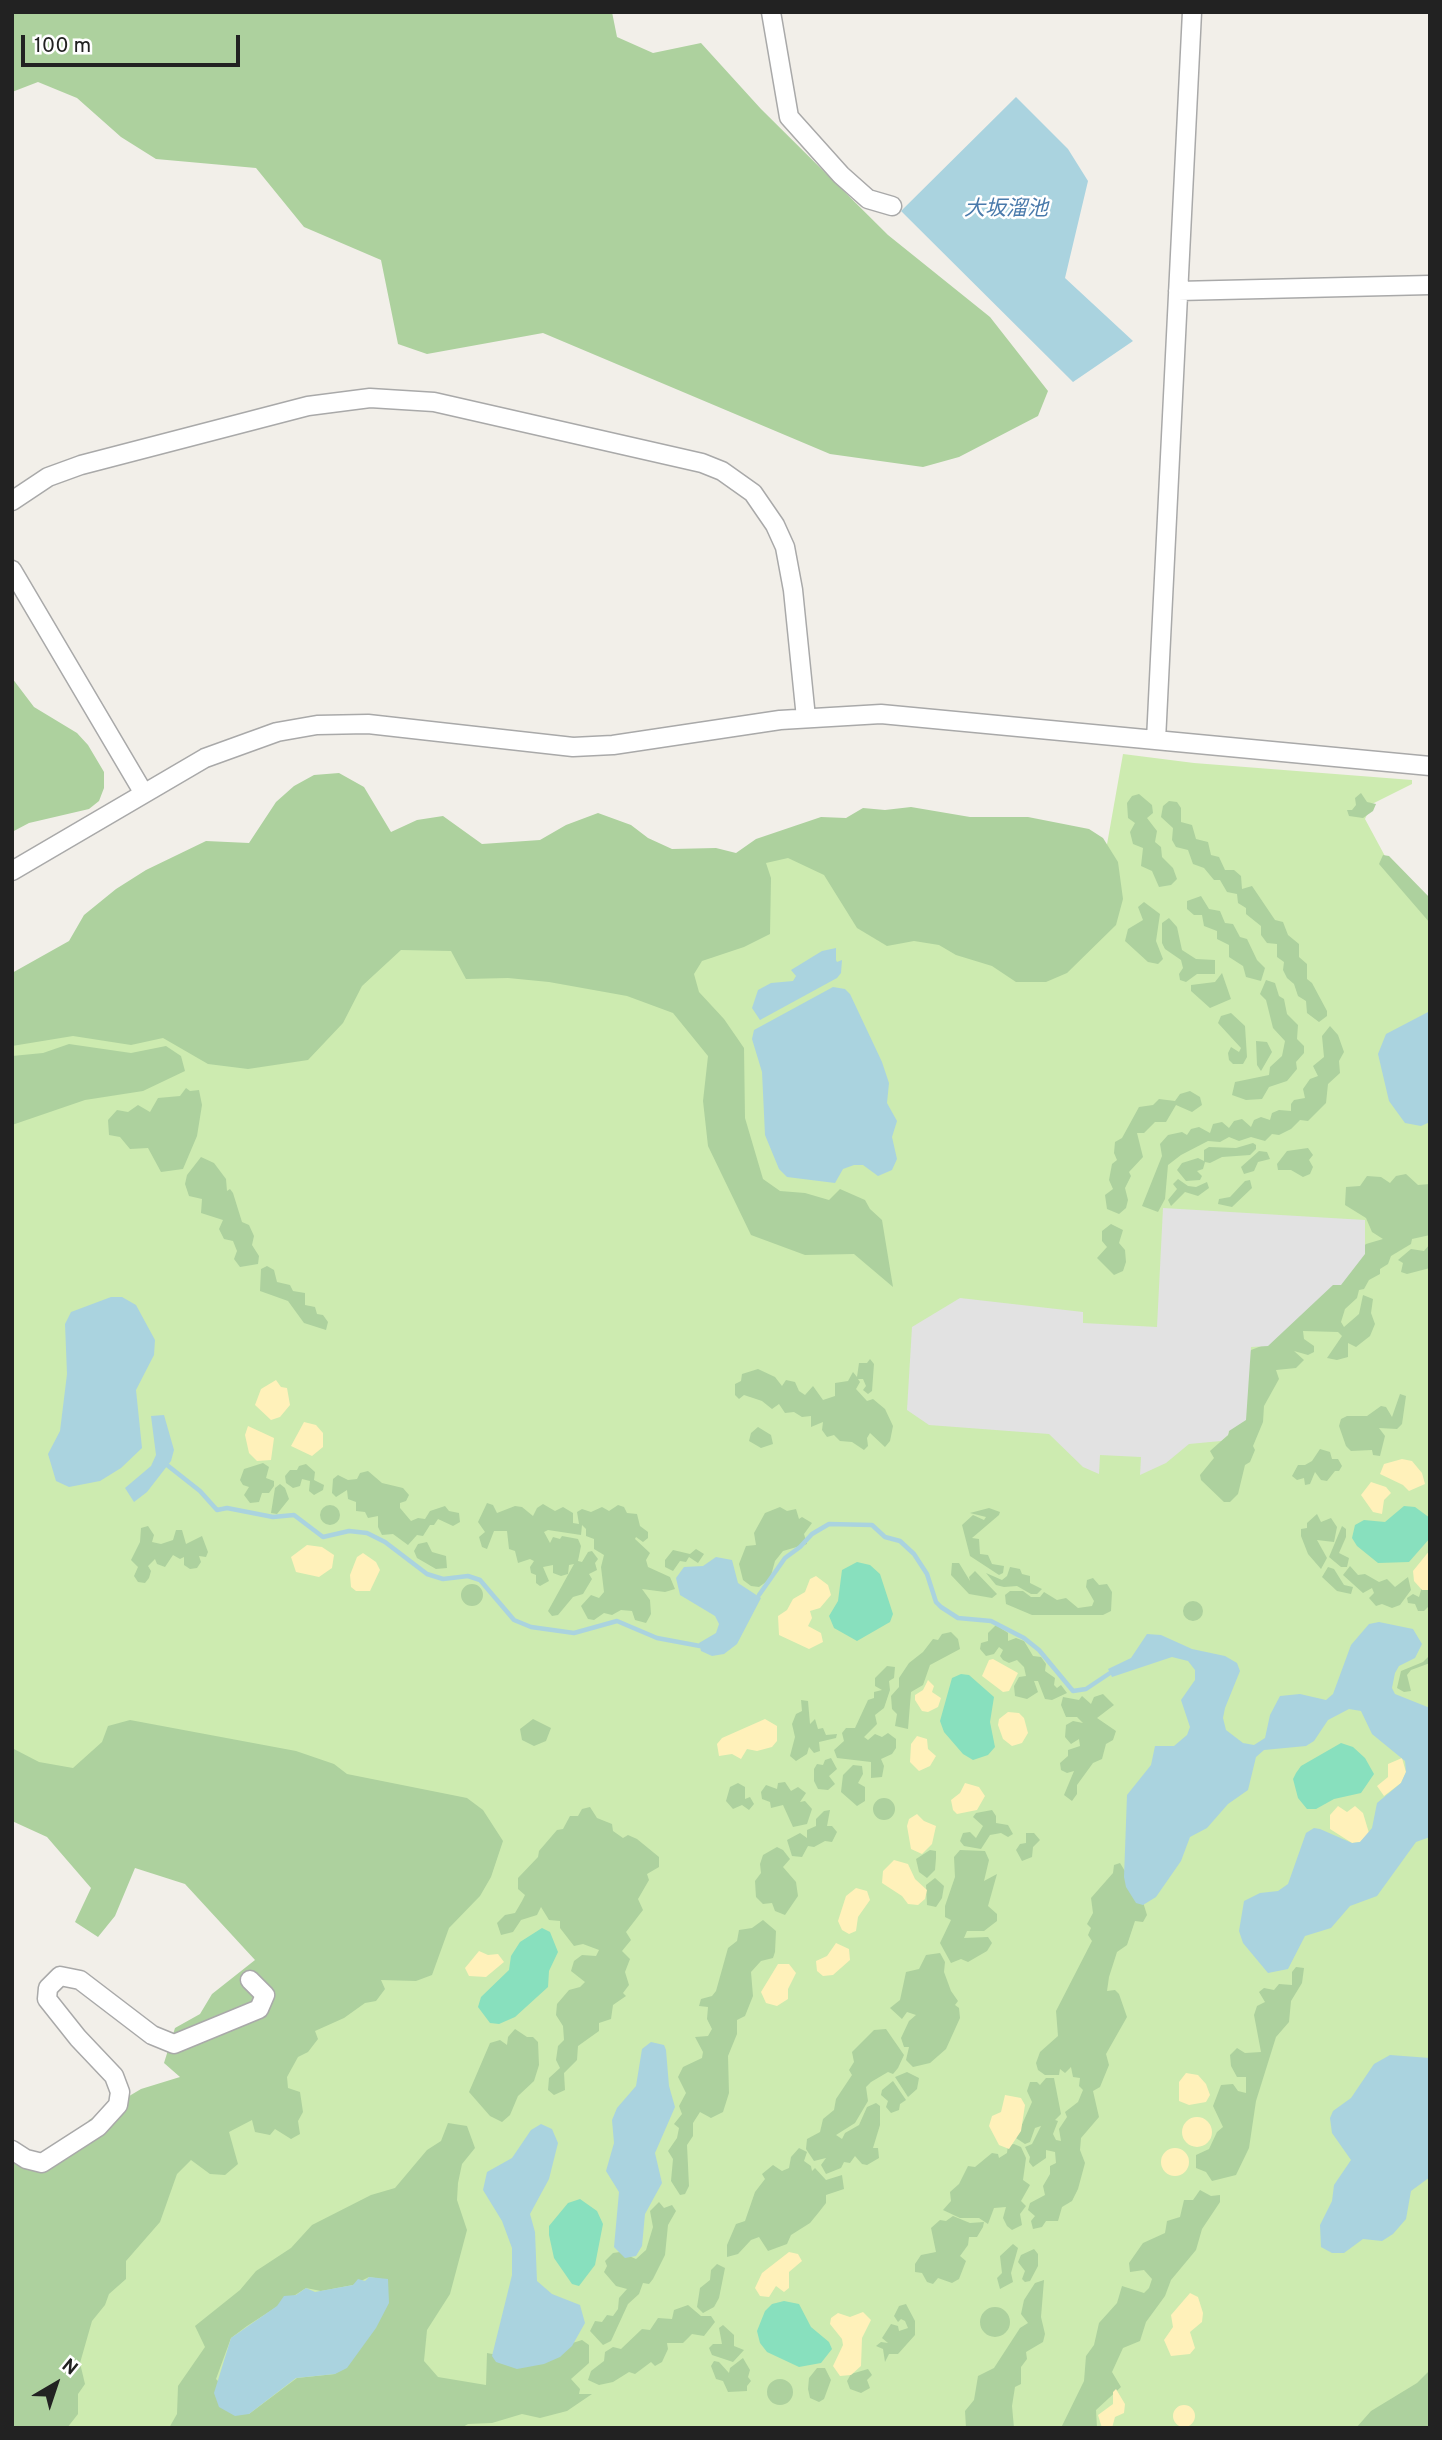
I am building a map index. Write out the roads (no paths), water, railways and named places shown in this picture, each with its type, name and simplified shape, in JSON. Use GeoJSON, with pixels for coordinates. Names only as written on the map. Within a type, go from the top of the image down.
{"type":"FeatureCollection","features":[{"type":"Feature","properties":{"kind":"street"},"geometry":{"type":"LineString","coordinates":[[771,12],[789,117],[841,175],[867,199],[892,206]]}},
{"type":"Feature","properties":{"kind":"street"},"geometry":{"type":"LineString","coordinates":[[1156,740],[1192,12]]}},
{"type":"Feature","properties":{"kind":"street"},"geometry":{"type":"LineString","coordinates":[[1178,291],[1430,285]]}},
{"type":"Feature","properties":{"kind":"street"},"geometry":{"type":"LineString","coordinates":[[12,501],[48,477],[81,465],[309,406],[370,398],[434,402],[702,463],[722,471],[753,493],[775,525],[785,547],[793,590],[806,718]]}},
{"type":"Feature","properties":{"kind":"street"},"geometry":{"type":"LineString","coordinates":[[12,569],[144,792]]}},
{"type":"Feature","properties":{"kind":"street"},"geometry":{"type":"LineString","coordinates":[[12,871],[205,758],[248,741],[317,725],[368,724],[573,747],[613,745],[806,718],[881,713],[1430,766]]}},
{"type":"Feature","properties":{"kind":"street"},"geometry":{"type":"LineString","coordinates":[[12,2150],[35,2163],[42,2163],[98,2127],[118,2105],[120,2092],[114,2076],[78,2038],[47,1999],[48,1988],[60,1976],[80,1980],[152,2035],[174,2044],[259,2008],[265,1995],[250,1980]]}},
{"type":"Feature","properties":{"kind":"water","name":"大坂溜池"},"geometry":{"type":"Polygon","coordinates":[[[1016,97],[1068,149],[1088,181],[1065,278],[1133,341],[1073,382],[901,211],[1016,97]]]}},
{"type":"Feature","properties":{"kind":"water"},"geometry":{"type":"Polygon","coordinates":[[[836,948],[837,962],[842,960],[841,973],[837,978],[760,1020],[752,1008],[758,990],[771,983],[793,981],[796,976],[791,970],[822,951],[836,948]]]}},
{"type":"Feature","properties":{"kind":"water"},"geometry":{"type":"Polygon","coordinates":[[[833,987],[845,989],[850,994],[882,1062],[889,1083],[887,1103],[897,1121],[892,1137],[897,1159],[892,1170],[878,1176],[863,1165],[854,1165],[843,1169],[835,1183],[787,1177],[779,1169],[765,1135],[762,1072],[752,1039],[754,1030],[833,987]]]}},
{"type":"Feature","properties":{"kind":"water"},"geometry":{"type":"Polygon","coordinates":[[[1430,1011],[1430,1122],[1421,1126],[1405,1123],[1389,1101],[1378,1054],[1386,1034],[1430,1011]]]}},
{"type":"Feature","properties":{"kind":"water"},"geometry":{"type":"Polygon","coordinates":[[[111,1297],[122,1297],[136,1305],[155,1340],[154,1355],[136,1390],[142,1448],[121,1468],[100,1481],[69,1487],[56,1481],[48,1454],[60,1431],[67,1374],[65,1324],[71,1312],[111,1297]]]}},
{"type":"Feature","properties":{"kind":"water"},"geometry":{"type":"Polygon","coordinates":[[[164,1415],[174,1450],[171,1461],[147,1492],[134,1502],[125,1488],[151,1466],[156,1455],[151,1416],[164,1415]]]}},
{"type":"Feature","properties":{"kind":"water"},"geometry":{"type":"Polygon","coordinates":[[[716,1557],[732,1560],[738,1583],[761,1598],[737,1644],[724,1654],[712,1656],[701,1651],[699,1643],[716,1633],[719,1624],[715,1616],[680,1595],[676,1578],[684,1567],[703,1566],[716,1557]]]}},
{"type":"Feature","properties":{"kind":"water"},"geometry":{"type":"Polygon","coordinates":[[[1379,1622],[1413,1629],[1422,1644],[1415,1658],[1399,1666],[1392,1688],[1395,1694],[1430,1708],[1430,1837],[1416,1842],[1377,1896],[1350,1906],[1331,1928],[1305,1936],[1288,1969],[1268,1973],[1243,1943],[1239,1931],[1244,1901],[1260,1893],[1278,1891],[1288,1884],[1306,1833],[1314,1828],[1320,1829],[1352,1843],[1360,1842],[1372,1828],[1377,1803],[1401,1783],[1406,1772],[1405,1761],[1372,1734],[1361,1711],[1349,1709],[1328,1720],[1314,1741],[1306,1746],[1264,1750],[1256,1757],[1248,1790],[1228,1804],[1207,1828],[1190,1837],[1181,1861],[1156,1897],[1143,1905],[1136,1903],[1126,1887],[1124,1877],[1127,1795],[1151,1765],[1155,1746],[1174,1746],[1187,1735],[1190,1727],[1181,1700],[1195,1680],[1195,1670],[1188,1661],[1172,1657],[1112,1677],[1108,1669],[1131,1658],[1147,1634],[1161,1635],[1192,1649],[1225,1656],[1237,1663],[1240,1671],[1225,1708],[1223,1718],[1226,1730],[1243,1743],[1254,1745],[1265,1738],[1270,1715],[1280,1696],[1300,1694],[1326,1700],[1333,1694],[1351,1645],[1369,1624],[1379,1622]]]}},
{"type":"Feature","properties":{"kind":"water"},"geometry":{"type":"Polygon","coordinates":[[[651,2042],[664,2045],[666,2050],[669,2086],[675,2107],[655,2153],[662,2183],[645,2214],[642,2246],[636,2256],[625,2258],[614,2247],[619,2192],[606,2171],[614,2143],[612,2120],[617,2108],[636,2086],[642,2049],[651,2042]]]}},
{"type":"Feature","properties":{"kind":"water"},"geometry":{"type":"Polygon","coordinates":[[[1390,2055],[1430,2058],[1430,2177],[1411,2191],[1406,2219],[1393,2234],[1382,2241],[1363,2239],[1344,2253],[1332,2253],[1321,2247],[1320,2225],[1332,2201],[1334,2185],[1351,2160],[1332,2133],[1330,2118],[1333,2111],[1351,2098],[1374,2064],[1390,2055]]]}},
{"type":"Feature","properties":{"kind":"water"},"geometry":{"type":"Polygon","coordinates":[[[541,2124],[552,2129],[558,2143],[549,2179],[530,2214],[535,2232],[537,2281],[552,2294],[580,2305],[585,2323],[572,2346],[560,2357],[544,2364],[517,2369],[496,2362],[492,2356],[512,2275],[512,2248],[502,2221],[483,2190],[487,2172],[512,2158],[531,2130],[541,2124]]]}},
{"type":"Feature","properties":{"kind":"water"},"geometry":{"type":"Polygon","coordinates":[[[369,2277],[388,2279],[389,2303],[376,2328],[347,2368],[335,2374],[296,2378],[249,2414],[235,2416],[219,2407],[214,2393],[231,2338],[277,2306],[284,2296],[296,2295],[306,2288],[315,2292],[353,2285],[358,2279],[365,2281],[369,2277]]]}},
{"type":"Feature","properties":{"kind":"waterway"},"geometry":{"type":"LineString","coordinates":[[167,1465],[200,1491],[217,1510],[227,1508],[273,1517],[294,1515],[323,1537],[349,1531],[367,1533],[385,1542],[427,1574],[443,1579],[468,1576],[480,1580],[514,1620],[531,1627],[574,1633],[617,1621],[657,1638],[700,1646]]}},
{"type":"Feature","properties":{"kind":"waterway"},"geometry":{"type":"LineString","coordinates":[[759,1595],[785,1558],[812,1534],[829,1524],[872,1525],[885,1537],[900,1541],[914,1554],[927,1574],[936,1602],[941,1607],[958,1618],[991,1621],[1024,1638],[1039,1650],[1073,1691],[1086,1689],[1110,1673]]}}]}
